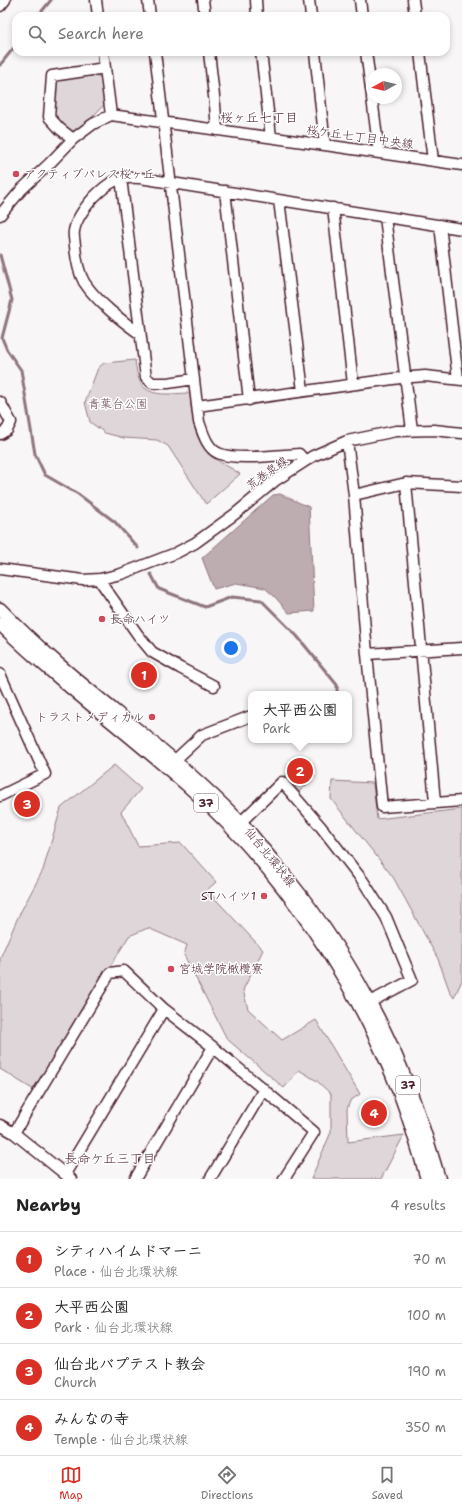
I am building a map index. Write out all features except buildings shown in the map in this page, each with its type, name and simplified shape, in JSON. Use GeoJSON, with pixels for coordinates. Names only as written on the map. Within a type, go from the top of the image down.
{"type":"FeatureCollection","features":[{"type":"Feature","properties":{"kind":"main road","name":"仙台北環状線"},"geometry":{"type":"LineString","coordinates":[[0,609],[48,654],[174,761],[241,822],[313,912],[342,955],[370,1002],[416,1105],[439,1179]]}},
{"type":"Feature","properties":{"kind":"main road","name":"仙台北環状線"},"geometry":{"type":"LineString","coordinates":[[0,624],[46,667],[189,786],[234,831],[258,858],[286,894],[309,924],[331,958],[372,1032],[402,1098],[427,1179]]}},
{"type":"Feature","properties":{"kind":"street"},"geometry":{"type":"LineString","coordinates":[[0,6],[5,0]]}},
{"type":"Feature","properties":{"kind":"street"},"geometry":{"type":"LineString","coordinates":[[96,0],[98,12]]}},
{"type":"Feature","properties":{"kind":"street"},"geometry":{"type":"LineString","coordinates":[[148,0],[150,12]]}},
{"type":"Feature","properties":{"kind":"street"},"geometry":{"type":"LineString","coordinates":[[203,0],[204,12]]}},
{"type":"Feature","properties":{"kind":"street"},"geometry":{"type":"LineString","coordinates":[[256,0],[257,12]]}},
{"type":"Feature","properties":{"kind":"street"},"geometry":{"type":"LineString","coordinates":[[309,0],[310,12]]}},
{"type":"Feature","properties":{"kind":"street"},"geometry":{"type":"LineString","coordinates":[[360,0],[362,12]]}},
{"type":"Feature","properties":{"kind":"street"},"geometry":{"type":"LineString","coordinates":[[413,0],[414,12]]}},
{"type":"Feature","properties":{"kind":"street"},"geometry":{"type":"LineString","coordinates":[[0,215],[22,189],[73,139],[93,124],[110,115],[104,56]]}},
{"type":"Feature","properties":{"kind":"street"},"geometry":{"type":"LineString","coordinates":[[156,56],[199,422],[207,442],[217,453],[230,457],[299,454],[306,461]]}},
{"type":"Feature","properties":{"kind":"street"},"geometry":{"type":"LineString","coordinates":[[209,56],[217,130]]}},
{"type":"Feature","properties":{"kind":"street"},"geometry":{"type":"LineString","coordinates":[[262,56],[272,137]]}},
{"type":"Feature","properties":{"kind":"street"},"geometry":{"type":"LineString","coordinates":[[315,56],[325,145]]}},
{"type":"Feature","properties":{"kind":"street"},"geometry":{"type":"LineString","coordinates":[[367,56],[368,68]]}},
{"type":"Feature","properties":{"kind":"street"},"geometry":{"type":"LineString","coordinates":[[420,56],[433,161]]}},
{"type":"Feature","properties":{"kind":"street"},"geometry":{"type":"LineString","coordinates":[[73,139],[60,129],[49,117],[52,76],[105,68]]}},
{"type":"Feature","properties":{"kind":"street"},"geometry":{"type":"LineString","coordinates":[[373,104],[379,153]]}},
{"type":"Feature","properties":{"kind":"street","name":"桜ケ丘七丁目中央線"},"geometry":{"type":"LineString","coordinates":[[110,115],[462,165]]}},
{"type":"Feature","properties":{"kind":"street"},"geometry":{"type":"LineString","coordinates":[[122,178],[146,377],[152,383],[168,383],[194,379]]}},
{"type":"Feature","properties":{"kind":"street"},"geometry":{"type":"LineString","coordinates":[[140,334],[94,294],[84,281],[78,266],[75,249],[74,232],[80,216],[92,199],[106,185],[122,178],[133,178],[225,191],[462,228]]}},
{"type":"Feature","properties":{"kind":"street"},"geometry":{"type":"LineString","coordinates":[[225,191],[249,400]]}},
{"type":"Feature","properties":{"kind":"street"},"geometry":{"type":"LineString","coordinates":[[278,200],[303,392]]}},
{"type":"Feature","properties":{"kind":"street"},"geometry":{"type":"LineString","coordinates":[[333,208],[353,384]]}},
{"type":"Feature","properties":{"kind":"street"},"geometry":{"type":"LineString","coordinates":[[385,217],[412,430]]}},
{"type":"Feature","properties":{"kind":"street"},"geometry":{"type":"LineString","coordinates":[[196,406],[249,400],[353,384],[425,376],[460,380],[440,225]]}},
{"type":"Feature","properties":{"kind":"street"},"geometry":{"type":"LineString","coordinates":[[0,402],[11,422],[7,430],[0,434]]}},
{"type":"Feature","properties":{"kind":"street","name":"荒巻泉線"},"geometry":{"type":"LineString","coordinates":[[0,569],[83,580],[100,579],[141,568],[196,544],[276,480],[306,461],[347,441],[396,431],[434,430],[462,433]]}},
{"type":"Feature","properties":{"kind":"street"},"geometry":{"type":"LineString","coordinates":[[347,441],[354,495],[367,654],[382,807],[462,801]]}},
{"type":"Feature","properties":{"kind":"street"},"geometry":{"type":"LineString","coordinates":[[354,495],[406,483],[462,486]]}},
{"type":"Feature","properties":{"kind":"street"},"geometry":{"type":"LineString","coordinates":[[406,483],[435,802]]}},
{"type":"Feature","properties":{"kind":"street"},"geometry":{"type":"LineString","coordinates":[[100,579],[138,635],[152,652],[214,686]]}},
{"type":"Feature","properties":{"kind":"street"},"geometry":{"type":"LineString","coordinates":[[367,654],[462,648]]}},
{"type":"Feature","properties":{"kind":"street"},"geometry":{"type":"LineString","coordinates":[[0,674],[45,774],[0,796]]}},
{"type":"Feature","properties":{"kind":"street"},"geometry":{"type":"LineString","coordinates":[[174,761],[202,735],[248,717]]}},
{"type":"Feature","properties":{"kind":"street"},"geometry":{"type":"LineString","coordinates":[[241,822],[282,782],[321,827],[363,881],[386,917],[412,980],[370,1002]]}},
{"type":"Feature","properties":{"kind":"street"},"geometry":{"type":"LineString","coordinates":[[14,1133],[110,973],[124,971],[164,1009],[213,1047],[314,1132],[284,1179]]}},
{"type":"Feature","properties":{"kind":"street"},"geometry":{"type":"LineString","coordinates":[[0,1125],[14,1133],[68,1176],[164,1009]]}},
{"type":"Feature","properties":{"kind":"street"},"geometry":{"type":"LineString","coordinates":[[135,1179],[213,1047]]}},
{"type":"Feature","properties":{"kind":"street"},"geometry":{"type":"LineString","coordinates":[[210,1179],[264,1090]]}},
{"type":"Feature","properties":{"kind":"green space"},"geometry":{"type":"Polygon","coordinates":[[[95,74],[101,78],[104,105],[76,133],[69,133],[54,116],[55,84],[59,78],[95,74]]]}},
{"type":"Feature","properties":{"kind":"green space","name":"青葉台公園"},"geometry":{"type":"Polygon","coordinates":[[[135,360],[140,382],[149,391],[162,394],[190,393],[195,428],[202,444],[207,452],[214,458],[240,474],[206,504],[168,446],[157,440],[124,438],[105,433],[90,422],[85,402],[98,368],[104,363],[135,360]]]}},
{"type":"Feature","properties":{"kind":"green space"},"geometry":{"type":"Polygon","coordinates":[[[303,757],[309,762],[307,766],[315,776],[299,792],[284,776],[303,757]]]}},
{"type":"Feature","properties":{"kind":"green space"},"geometry":{"type":"Polygon","coordinates":[[[114,765],[141,789],[121,812],[138,846],[181,843],[216,882],[207,890],[263,950],[243,990],[248,1009],[282,1040],[316,1020],[360,1094],[350,1101],[347,1109],[348,1142],[404,1135],[381,1179],[311,1179],[331,1132],[331,1094],[317,1081],[299,1070],[284,1088],[227,1039],[184,955],[187,945],[148,928],[129,936],[34,1090],[0,1069],[0,958],[19,915],[43,870],[61,808],[114,765]]]}},
{"type":"Feature","properties":{"kind":"green space"},"geometry":{"type":"Polygon","coordinates":[[[332,781],[373,783],[377,819],[462,809],[462,980],[454,998],[450,992],[438,959],[393,877],[331,799],[332,781]]]}},
{"type":"Feature","properties":{"kind":"shaded area"},"geometry":{"type":"Polygon","coordinates":[[[280,494],[309,507],[314,611],[289,613],[265,588],[236,583],[214,589],[202,558],[273,495],[280,494]]]}},
{"type":"Feature","properties":{"kind":"waterway"},"geometry":{"type":"LineString","coordinates":[[41,12],[51,0]]}},
{"type":"Feature","properties":{"kind":"waterway"},"geometry":{"type":"LineString","coordinates":[[0,65],[12,50]]}},
{"type":"Feature","properties":{"kind":"waterway"},"geometry":{"type":"LineString","coordinates":[[0,255],[12,300],[2,338],[7,350],[21,370],[35,454],[45,475],[78,494],[115,522],[138,548]]}},
{"type":"Feature","properties":{"kind":"waterway"},"geometry":{"type":"LineString","coordinates":[[151,574],[159,589],[205,607],[232,597],[261,600],[297,636],[337,685],[337,691]]}},
{"type":"Feature","properties":{"kind":"place","name":"アクティブパレス桜ヶ丘"},"geometry":{"type":"Point","coordinates":[16,174]}},
{"type":"Feature","properties":{"kind":"place","name":"長命ハイツ"},"geometry":{"type":"Point","coordinates":[102,619]}},
{"type":"Feature","properties":{"kind":"place","name":"シティハイムドマーニ"},"geometry":{"type":"Point","coordinates":[144,675]}},
{"type":"Feature","properties":{"kind":"place","name":"トラストメディカル"},"geometry":{"type":"Point","coordinates":[152,717]}},
{"type":"Feature","properties":{"kind":"place","name":"大平西公園"},"geometry":{"type":"Point","coordinates":[300,771]}},
{"type":"Feature","properties":{"kind":"place","name":"仙台北バプテスト教会"},"geometry":{"type":"Point","coordinates":[27,804]}},
{"type":"Feature","properties":{"kind":"place","name":"STハイツ1"},"geometry":{"type":"Point","coordinates":[264,896]}},
{"type":"Feature","properties":{"kind":"place","name":"宮城学院橄欖寮"},"geometry":{"type":"Point","coordinates":[171,969]}},
{"type":"Feature","properties":{"kind":"place","name":"みんなの寺"},"geometry":{"type":"Point","coordinates":[374,1113]}},
{"type":"Feature","properties":{"kind":"district","name":"桜ヶ丘七丁目"},"geometry":{"type":"Point","coordinates":[259,117]}},
{"type":"Feature","properties":{"kind":"district","name":"長命ケ丘三丁目"},"geometry":{"type":"Point","coordinates":[110,1158]}}]}
